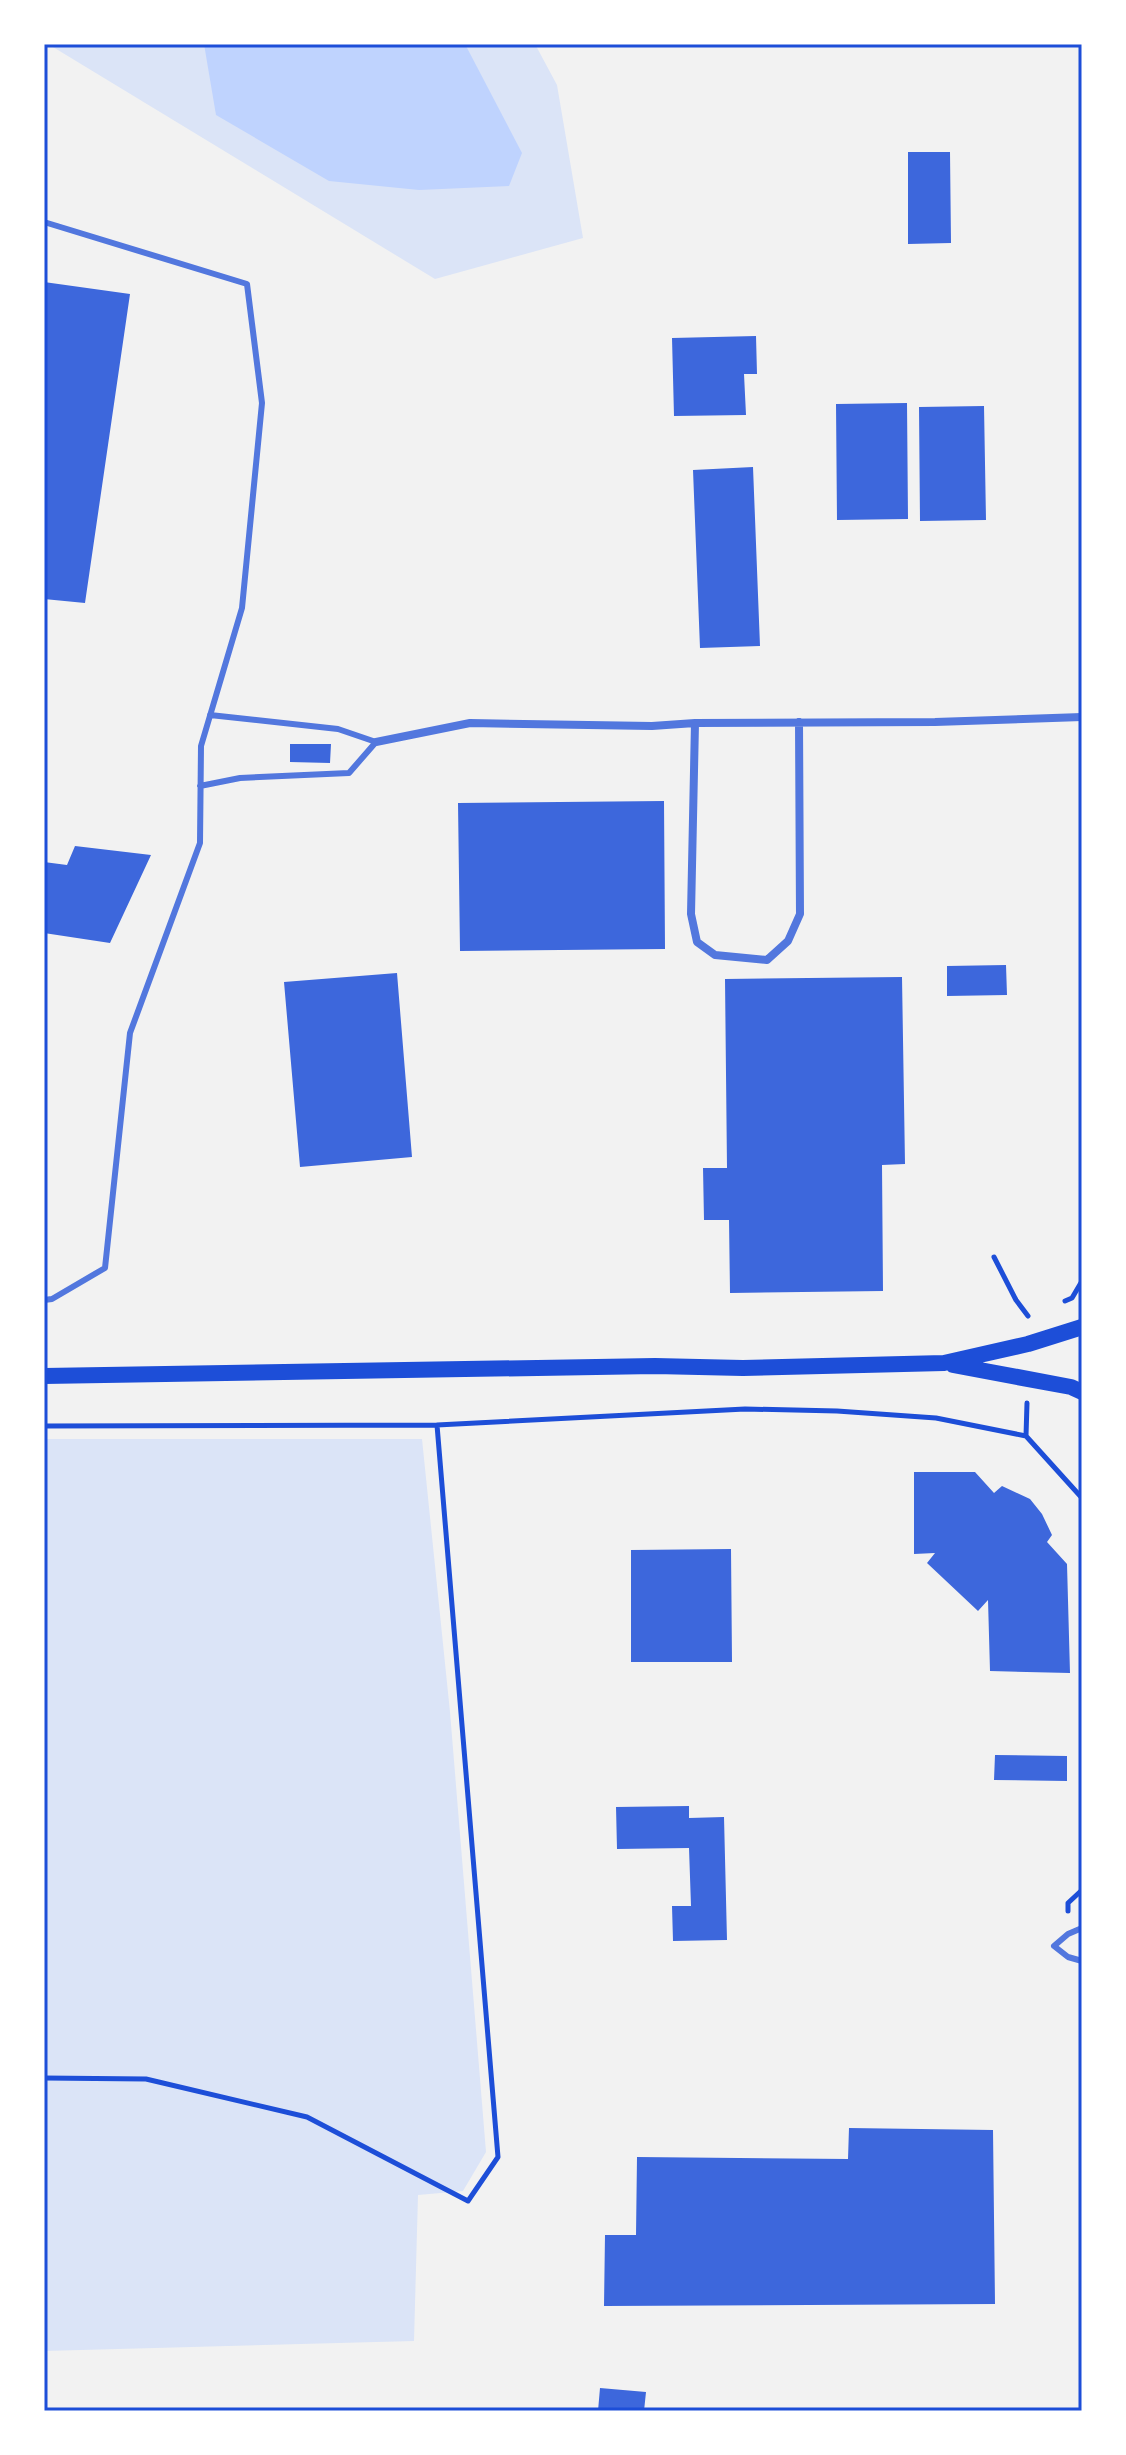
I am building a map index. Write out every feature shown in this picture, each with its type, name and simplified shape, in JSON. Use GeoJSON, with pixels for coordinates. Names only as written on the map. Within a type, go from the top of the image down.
{"type":"FeatureCollection","features":[{"type":"Feature","properties":{"kind":"main road"},"geometry":{"type":"LineString","coordinates":[[44,1376],[944,1363],[1028,1344],[1082,1327]]}},
{"type":"Feature","properties":{"kind":"main road"},"geometry":{"type":"LineString","coordinates":[[944,1363],[1071,1387],[1082,1392]]}},
{"type":"Feature","properties":{"kind":"street"},"geometry":{"type":"LineString","coordinates":[[376,742],[470,723],[652,726],[1082,717]]}},
{"type":"Feature","properties":{"kind":"street"},"geometry":{"type":"LineString","coordinates":[[695,723],[691,914],[697,942],[715,955],[767,960],[788,941],[800,914],[799,722]]}},
{"type":"Feature","properties":{"kind":"lane"},"geometry":{"type":"LineString","coordinates":[[44,222],[247,284],[262,403],[242,608],[201,746],[200,843],[130,1033],[105,1268],[52,1299],[44,1300]]}},
{"type":"Feature","properties":{"kind":"lane"},"geometry":{"type":"LineString","coordinates":[[200,786],[240,778],[349,773],[376,742],[338,729],[210,715]]}},
{"type":"Feature","properties":{"kind":"lane"},"geometry":{"type":"LineString","coordinates":[[1082,1928],[1068,1934],[1054,1946],[1068,1957],[1082,1961]]}},
{"type":"Feature","properties":{"kind":"path"},"geometry":{"type":"LineString","coordinates":[[994,1257],[1016,1300],[1031,1320]]}},
{"type":"Feature","properties":{"kind":"path"},"geometry":{"type":"LineString","coordinates":[[44,1426],[437,1425],[776,1410],[936,1418],[1026,1436]]}},
{"type":"Feature","properties":{"kind":"path"},"geometry":{"type":"LineString","coordinates":[[44,2078],[146,2079],[307,2117],[468,2201],[498,2157],[437,1425]]}},
{"type":"Feature","properties":{"kind":"shaded area"},"geometry":{"type":"Polygon","coordinates":[[[48,44],[535,44],[557,85],[583,238],[435,279],[48,44]]]}},
{"type":"Feature","properties":{"kind":"shaded area"},"geometry":{"type":"Polygon","coordinates":[[[44,1439],[422,1439],[450,1712],[486,2152],[463,2191],[418,2195],[414,2341],[44,2351],[44,1439]]]}},
{"type":"Feature","properties":{"kind":"water"},"geometry":{"type":"Polygon","coordinates":[[[204,44],[465,44],[522,153],[509,186],[419,190],[329,181],[216,115],[204,44]]]}},
{"type":"Feature","properties":{"kind":"building"},"geometry":{"type":"Polygon","coordinates":[[[908,152],[950,152],[951,243],[908,244],[908,152]]]}},
{"type":"Feature","properties":{"kind":"building"},"geometry":{"type":"Polygon","coordinates":[[[44,282],[130,294],[85,603],[44,599],[44,282]]]}},
{"type":"Feature","properties":{"kind":"building"},"geometry":{"type":"Polygon","coordinates":[[[756,336],[757,374],[744,374],[746,415],[674,416],[672,338],[756,336]]]}},
{"type":"Feature","properties":{"kind":"building"},"geometry":{"type":"Polygon","coordinates":[[[907,403],[908,519],[837,520],[836,404],[907,403]]]}},
{"type":"Feature","properties":{"kind":"building"},"geometry":{"type":"Polygon","coordinates":[[[984,406],[986,520],[920,521],[919,407],[984,406]]]}},
{"type":"Feature","properties":{"kind":"building"},"geometry":{"type":"Polygon","coordinates":[[[753,467],[760,646],[700,648],[693,470],[753,467]]]}},
{"type":"Feature","properties":{"kind":"building"},"geometry":{"type":"Polygon","coordinates":[[[290,744],[331,744],[330,763],[290,762],[290,744]]]}},
{"type":"Feature","properties":{"kind":"building"},"geometry":{"type":"Polygon","coordinates":[[[664,801],[665,949],[460,951],[458,803],[664,801]]]}},
{"type":"Feature","properties":{"kind":"building"},"geometry":{"type":"Polygon","coordinates":[[[75,846],[151,855],[110,943],[44,933],[44,862],[67,865],[75,846]]]}},
{"type":"Feature","properties":{"kind":"building"},"geometry":{"type":"Polygon","coordinates":[[[1006,965],[1007,995],[947,996],[947,966],[1006,965]]]}},
{"type":"Feature","properties":{"kind":"building"},"geometry":{"type":"Polygon","coordinates":[[[397,973],[412,1157],[300,1167],[284,982],[397,973]]]}},
{"type":"Feature","properties":{"kind":"building"},"geometry":{"type":"Polygon","coordinates":[[[902,977],[905,1164],[882,1165],[883,1291],[730,1293],[729,1220],[704,1220],[703,1168],[727,1168],[725,979],[902,977]]]}},
{"type":"Feature","properties":{"kind":"building"},"geometry":{"type":"Polygon","coordinates":[[[914,1472],[975,1472],[994,1493],[1002,1486],[1030,1499],[1042,1514],[1052,1535],[1047,1542],[1067,1564],[1070,1673],[990,1671],[988,1600],[978,1611],[927,1563],[935,1553],[914,1554],[914,1472]]]}},
{"type":"Feature","properties":{"kind":"building"},"geometry":{"type":"Polygon","coordinates":[[[731,1549],[732,1662],[631,1662],[631,1550],[731,1549]]]}},
{"type":"Feature","properties":{"kind":"building"},"geometry":{"type":"Polygon","coordinates":[[[995,1755],[1067,1756],[1067,1781],[994,1780],[995,1755]]]}},
{"type":"Feature","properties":{"kind":"building"},"geometry":{"type":"Polygon","coordinates":[[[689,1806],[689,1818],[724,1817],[727,1940],[673,1941],[672,1906],[691,1906],[689,1848],[617,1849],[616,1807],[689,1806]]]}},
{"type":"Feature","properties":{"kind":"building"},"geometry":{"type":"Polygon","coordinates":[[[849,2128],[993,2130],[995,2304],[604,2306],[605,2235],[636,2235],[637,2157],[848,2159],[849,2128]]]}},
{"type":"Feature","properties":{"kind":"building"},"geometry":{"type":"Polygon","coordinates":[[[600,2388],[646,2392],[644,2411],[598,2411],[600,2388]]]}}]}
